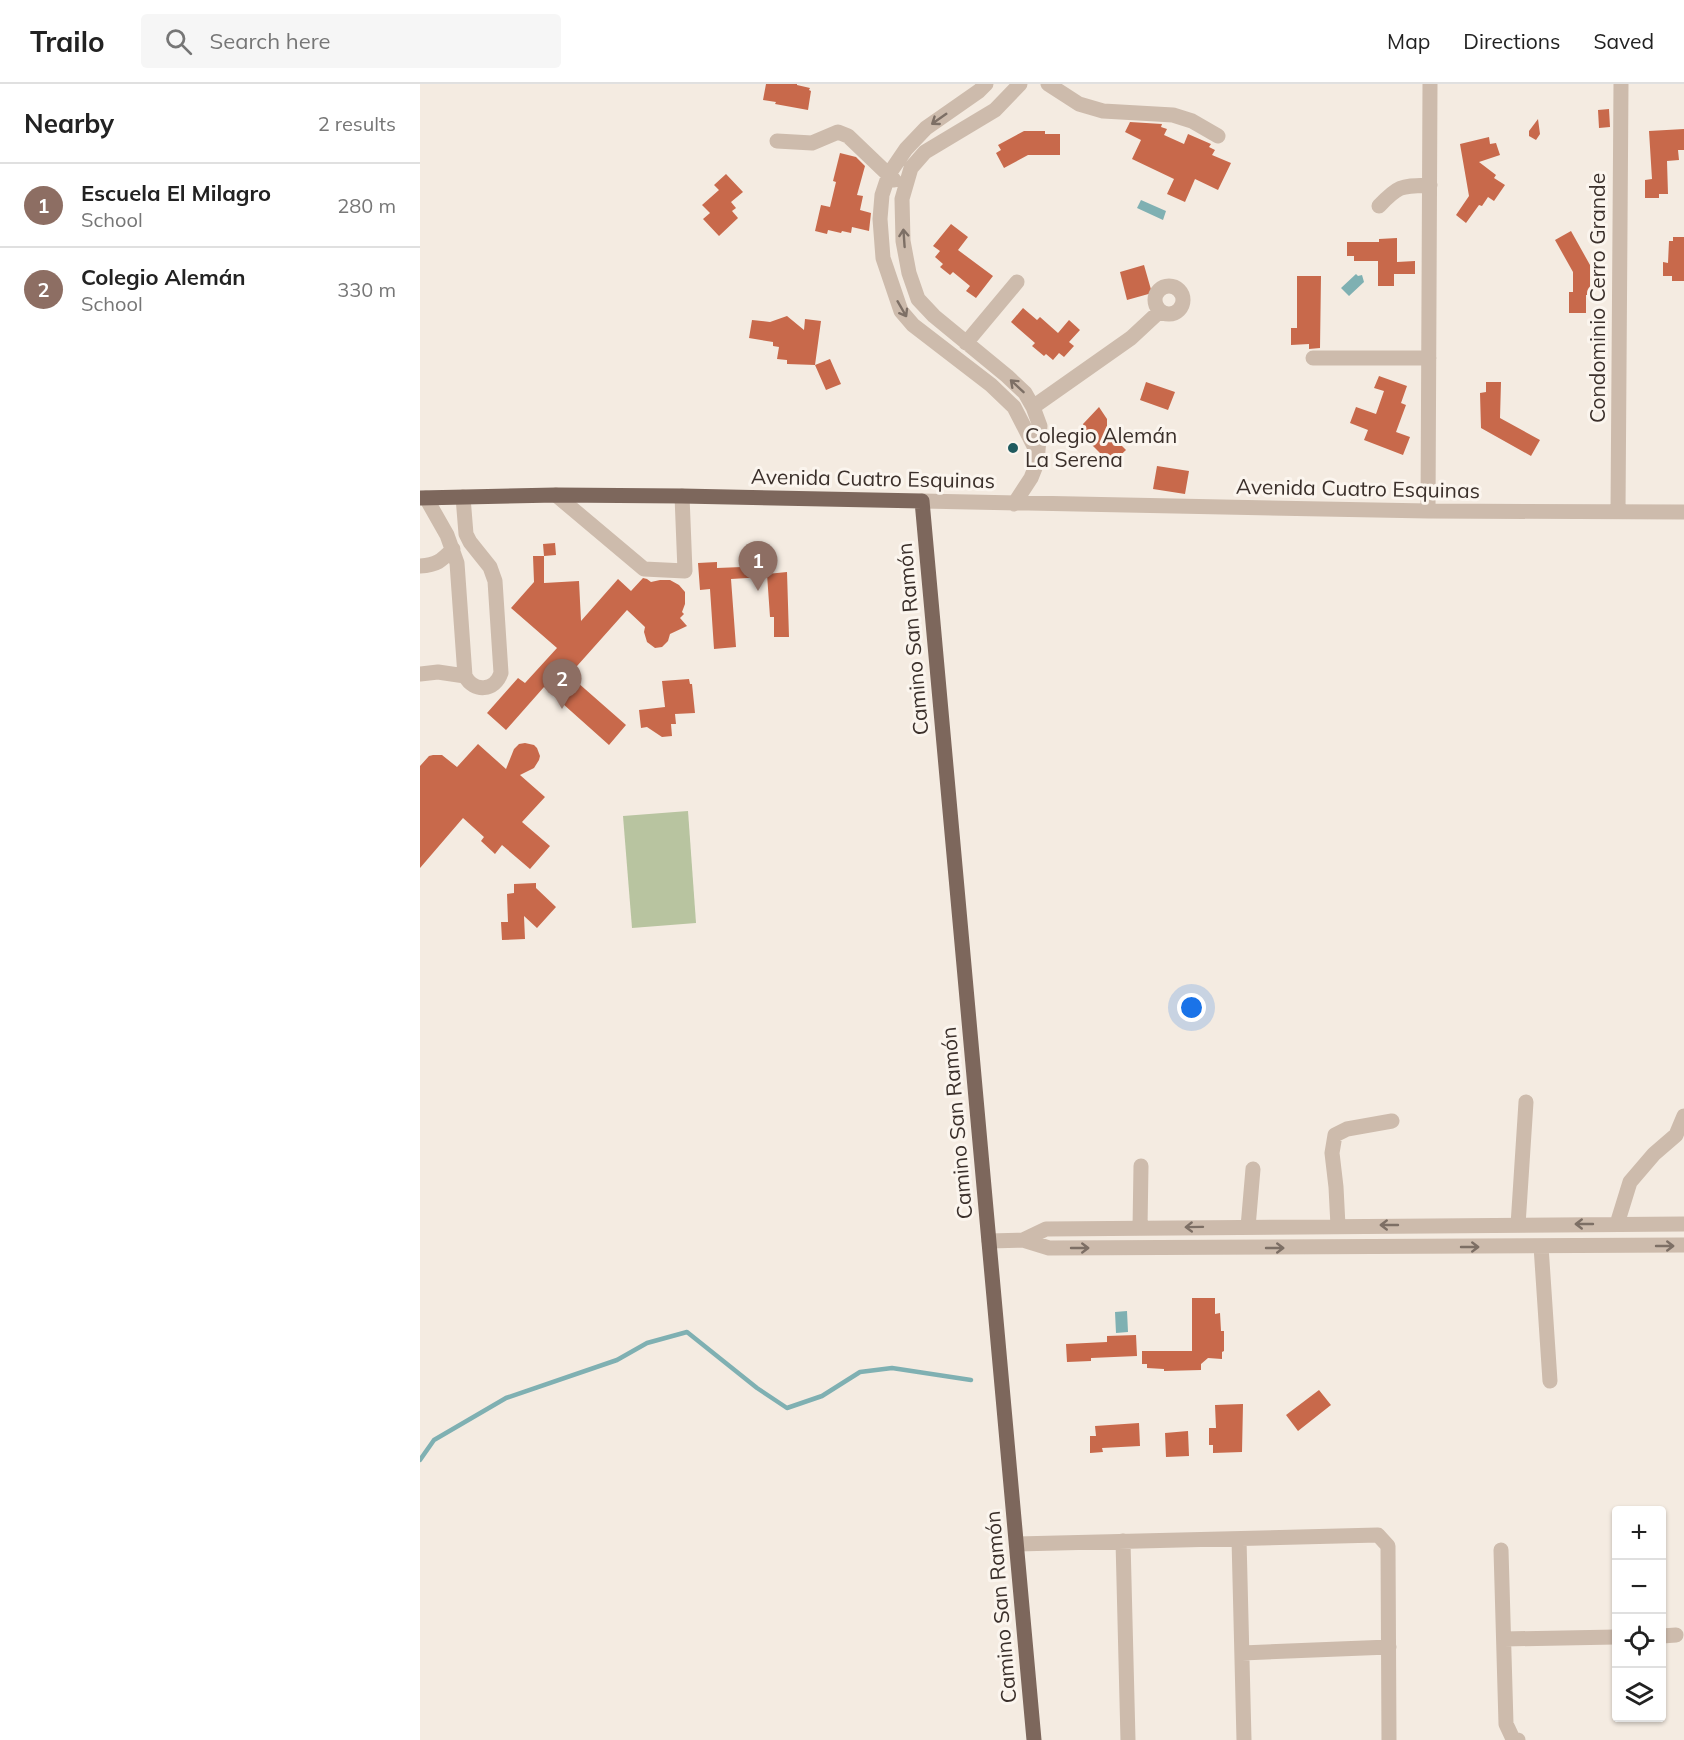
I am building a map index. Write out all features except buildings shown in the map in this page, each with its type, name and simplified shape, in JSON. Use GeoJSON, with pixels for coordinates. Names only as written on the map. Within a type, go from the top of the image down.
{"type":"FeatureCollection","features":[{"type":"Feature","properties":{"kind":"main road","name":"Avenida Cuatro Esquinas"},"geometry":{"type":"LineString","coordinates":[[423,498],[556,495],[922,501]]}},
{"type":"Feature","properties":{"kind":"main road","name":"Camino San Ramón"},"geometry":{"type":"LineString","coordinates":[[922,501],[1034,1740]]}},
{"type":"Feature","properties":{"kind":"street"},"geometry":{"type":"LineString","coordinates":[[986,84],[926,128],[906,149],[889,174],[882,195],[880,211],[882,249],[901,311],[914,325],[991,385],[1014,407],[1035,447],[1032,465],[1011,504]]}},
{"type":"Feature","properties":{"kind":"street"},"geometry":{"type":"LineString","coordinates":[[1011,504],[1031,478],[1037,463],[1040,426],[1025,393],[934,316],[918,298],[909,273],[903,242],[902,199],[911,168],[925,152],[995,110],[1018,89],[1020,84]]}},
{"type":"Feature","properties":{"kind":"street"},"geometry":{"type":"LineString","coordinates":[[1048,84],[1079,104],[1103,111],[1173,115],[1192,121],[1218,136]]}},
{"type":"Feature","properties":{"kind":"street"},"geometry":{"type":"LineString","coordinates":[[1428,511],[1430,84]]}},
{"type":"Feature","properties":{"kind":"street","name":"Condominio Cerro Grande"},"geometry":{"type":"LineString","coordinates":[[1618,512],[1621,84]]}},
{"type":"Feature","properties":{"kind":"street"},"geometry":{"type":"LineString","coordinates":[[777,141],[812,143],[838,132],[848,136],[904,191]]}},
{"type":"Feature","properties":{"kind":"street"},"geometry":{"type":"LineString","coordinates":[[1379,207],[1393,191],[1406,186],[1430,185]]}},
{"type":"Feature","properties":{"kind":"street"},"geometry":{"type":"LineString","coordinates":[[966,343],[1017,282]]}},
{"type":"Feature","properties":{"kind":"street"},"geometry":{"type":"LineString","coordinates":[[1033,407],[1131,338],[1160,311]]}},
{"type":"Feature","properties":{"kind":"street"},"geometry":{"type":"LineString","coordinates":[[1313,358],[1429,358]]}},
{"type":"Feature","properties":{"kind":"street"},"geometry":{"type":"LineString","coordinates":[[556,495],[644,569],[685,571],[682,496]]}},
{"type":"Feature","properties":{"kind":"street"},"geometry":{"type":"LineString","coordinates":[[423,498],[441,522],[457,563],[465,676],[472,686],[484,688],[495,683],[501,673],[495,581],[490,567],[466,534],[463,497]]}},
{"type":"Feature","properties":{"kind":"street","name":"Avenida Cuatro Esquinas"},"geometry":{"type":"LineString","coordinates":[[922,501],[1428,511],[1684,512]]}},
{"type":"Feature","properties":{"kind":"street"},"geometry":{"type":"LineString","coordinates":[[420,566],[434,566],[453,549]]}},
{"type":"Feature","properties":{"kind":"street"},"geometry":{"type":"LineString","coordinates":[[420,674],[438,672],[465,676]]}},
{"type":"Feature","properties":{"kind":"street"},"geometry":{"type":"LineString","coordinates":[[1518,1225],[1526,1102]]}},
{"type":"Feature","properties":{"kind":"street"},"geometry":{"type":"LineString","coordinates":[[1617,1224],[1630,1182],[1654,1154],[1676,1135],[1684,1116]]}},
{"type":"Feature","properties":{"kind":"street"},"geometry":{"type":"LineString","coordinates":[[1338,1226],[1332,1153],[1335,1135],[1347,1129],[1392,1121]]}},
{"type":"Feature","properties":{"kind":"street"},"geometry":{"type":"LineString","coordinates":[[1140,1228],[1141,1166]]}},
{"type":"Feature","properties":{"kind":"street"},"geometry":{"type":"LineString","coordinates":[[1248,1227],[1253,1169]]}},
{"type":"Feature","properties":{"kind":"street"},"geometry":{"type":"LineString","coordinates":[[1550,1380],[1549,1246],[1556,1224]]}},
{"type":"Feature","properties":{"kind":"street"},"geometry":{"type":"LineString","coordinates":[[1023,1240],[1046,1229],[1684,1224]]}},
{"type":"Feature","properties":{"kind":"street"},"geometry":{"type":"LineString","coordinates":[[1320,1247],[1321,1226]]}},
{"type":"Feature","properties":{"kind":"street"},"geometry":{"type":"LineString","coordinates":[[989,1241],[1023,1240],[1049,1248],[1684,1245]]}},
{"type":"Feature","properties":{"kind":"street"},"geometry":{"type":"LineString","coordinates":[[1017,1544],[1378,1535],[1388,1546],[1389,1740]]}},
{"type":"Feature","properties":{"kind":"street"},"geometry":{"type":"LineString","coordinates":[[1239,1539],[1244,1740]]}},
{"type":"Feature","properties":{"kind":"street"},"geometry":{"type":"LineString","coordinates":[[1123,1541],[1128,1740]]}},
{"type":"Feature","properties":{"kind":"street"},"geometry":{"type":"LineString","coordinates":[[1501,1550],[1506,1724],[1513,1739],[1518,1740]]}},
{"type":"Feature","properties":{"kind":"street"},"geometry":{"type":"LineString","coordinates":[[1504,1639],[1612,1636]]}},
{"type":"Feature","properties":{"kind":"street"},"geometry":{"type":"LineString","coordinates":[[1242,1653],[1389,1647]]}},
{"type":"Feature","properties":{"kind":"green space"},"geometry":{"type":"Polygon","coordinates":[[[688,811],[696,923],[632,928],[623,816],[688,811]]]}},
{"type":"Feature","properties":{"kind":"water"},"geometry":{"type":"Polygon","coordinates":[[[1141,200],[1166,211],[1163,220],[1137,208],[1141,200]]]}},
{"type":"Feature","properties":{"kind":"water"},"geometry":{"type":"Polygon","coordinates":[[[1356,274],[1362,275],[1364,282],[1349,296],[1341,288],[1356,274]]]}},
{"type":"Feature","properties":{"kind":"water"},"geometry":{"type":"Polygon","coordinates":[[[1127,1311],[1128,1332],[1116,1333],[1115,1312],[1127,1311]]]}},
{"type":"Feature","properties":{"kind":"waterway"},"geometry":{"type":"LineString","coordinates":[[420,1460],[434,1440],[506,1398],[617,1360],[647,1343],[687,1332],[757,1388],[787,1408],[822,1396],[860,1372],[892,1368],[971,1380]]}},
{"type":"Feature","properties":{"kind":"place","name":"Colegio Alemán La Serena"},"geometry":{"type":"Point","coordinates":[1013,448]}},
{"type":"Feature","properties":{"kind":"place","name":"Escuela El Milagro"},"geometry":{"type":"Point","coordinates":[758,591]}},
{"type":"Feature","properties":{"kind":"place","name":"Colegio Alemán"},"geometry":{"type":"Point","coordinates":[562,709]}}]}
